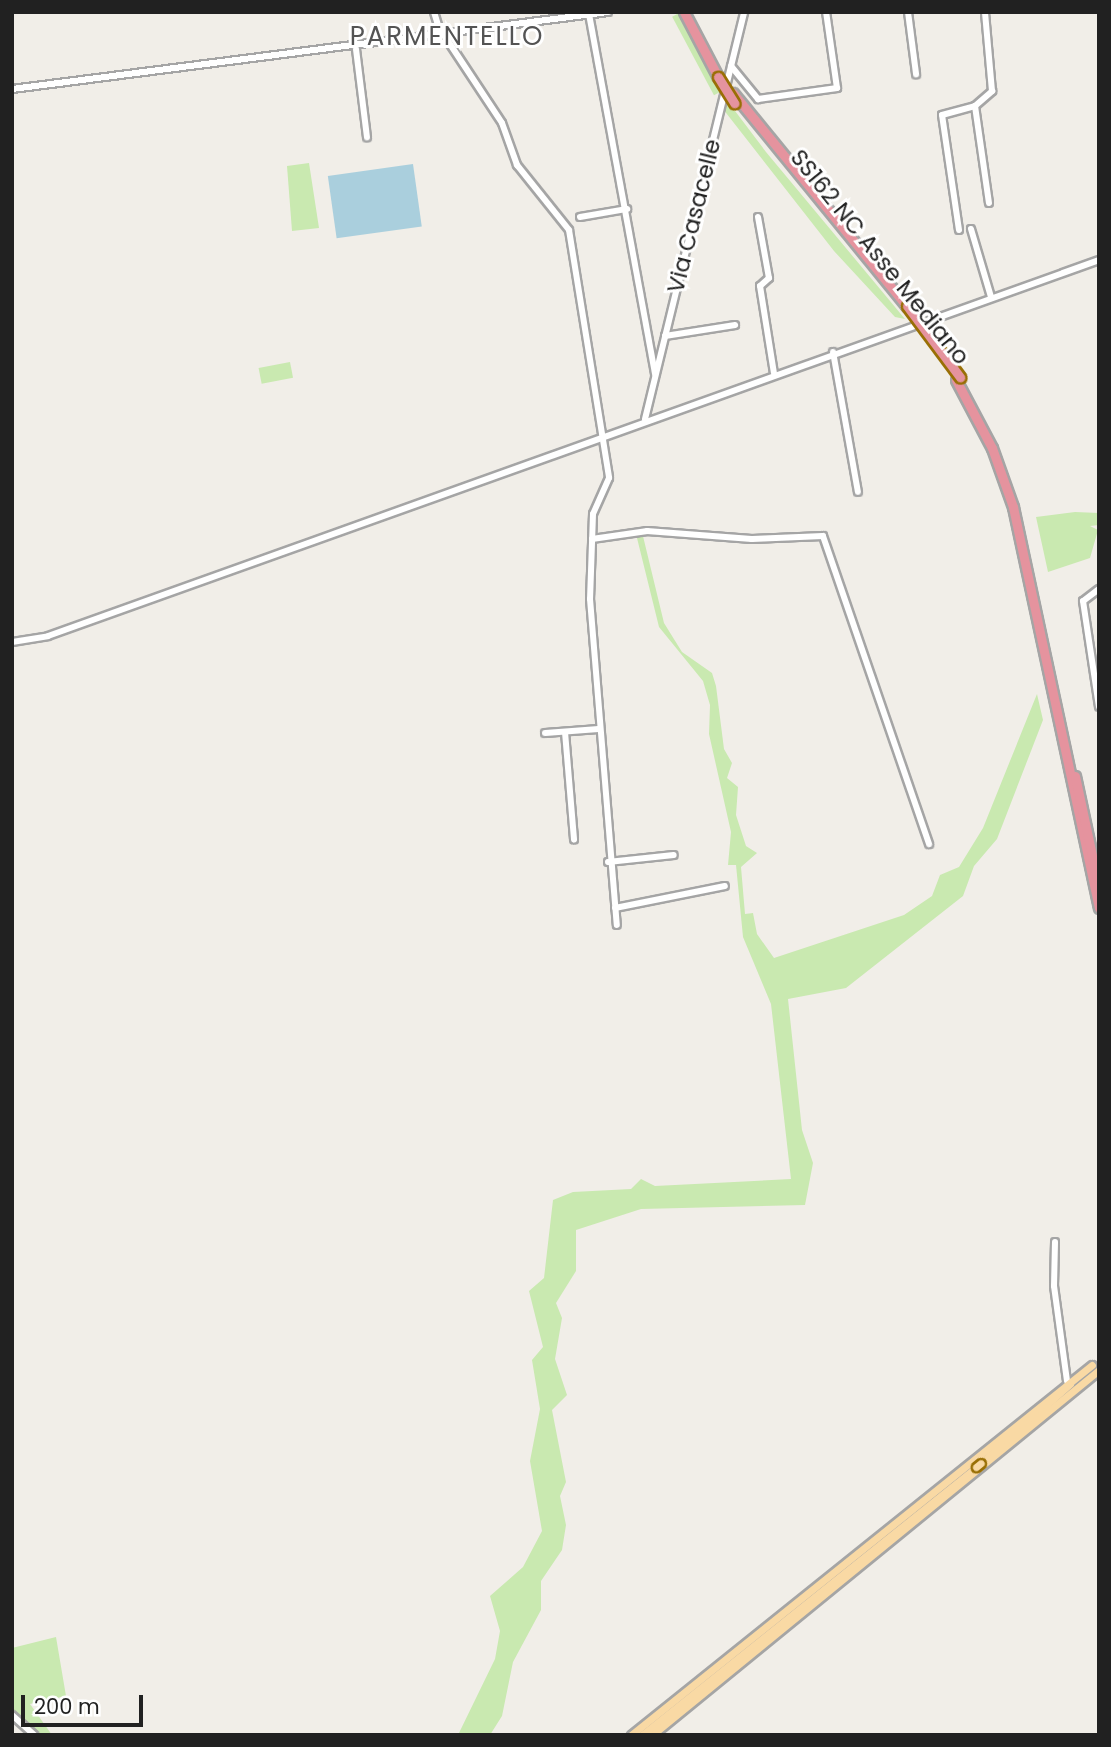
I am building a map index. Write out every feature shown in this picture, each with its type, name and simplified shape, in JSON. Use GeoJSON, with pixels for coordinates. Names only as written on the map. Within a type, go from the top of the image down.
{"type":"FeatureCollection","features":[{"type":"Feature","properties":{"kind":"highway","name":"SS162 NC Asse Mediano"},"geometry":{"type":"LineString","coordinates":[[684,12],[734,103],[905,307]]}},
{"type":"Feature","properties":{"kind":"highway","name":"SS162 NC Asse Mediano"},"geometry":{"type":"LineString","coordinates":[[690,12],[718,73],[905,307],[958,378],[993,444],[1032,575],[1099,908]]}},
{"type":"Feature","properties":{"kind":"highway","name":"SS162 NC Asse Mediano"},"geometry":{"type":"LineString","coordinates":[[1044,637],[1099,888]]}},
{"type":"Feature","properties":{"kind":"main road"},"geometry":{"type":"LineString","coordinates":[[652,1735],[980,1464],[1095,1367],[1099,1359]]}},
{"type":"Feature","properties":{"kind":"main road"},"geometry":{"type":"LineString","coordinates":[[642,1735],[980,1464],[1067,1381],[1095,1367]]}},
{"type":"Feature","properties":{"kind":"main road"},"geometry":{"type":"LineString","coordinates":[[631,1735],[980,1464]]}},
{"type":"Feature","properties":{"kind":"street"},"geometry":{"type":"LineString","coordinates":[[434,12],[443,35],[502,123],[517,165],[569,230],[609,484],[596,506],[592,539],[599,729],[608,862],[617,925]]}},
{"type":"Feature","properties":{"kind":"street"},"geometry":{"type":"LineString","coordinates":[[12,89],[356,49],[607,12]]}},
{"type":"Feature","properties":{"kind":"street","name":"Via Casacelle"},"geometry":{"type":"LineString","coordinates":[[645,419],[744,12]]}},
{"type":"Feature","properties":{"kind":"street"},"geometry":{"type":"LineString","coordinates":[[731,66],[758,99],[837,88],[826,12]]}},
{"type":"Feature","properties":{"kind":"street"},"geometry":{"type":"LineString","coordinates":[[908,12],[916,74]]}},
{"type":"Feature","properties":{"kind":"street"},"geometry":{"type":"LineString","coordinates":[[959,230],[942,115],[975,106],[993,87],[985,12]]}},
{"type":"Feature","properties":{"kind":"street"},"geometry":{"type":"LineString","coordinates":[[589,14],[627,209],[655,374]]}},
{"type":"Feature","properties":{"kind":"street"},"geometry":{"type":"LineString","coordinates":[[356,49],[367,136]]}},
{"type":"Feature","properties":{"kind":"street"},"geometry":{"type":"LineString","coordinates":[[975,106],[989,203]]}},
{"type":"Feature","properties":{"kind":"street"},"geometry":{"type":"LineString","coordinates":[[580,217],[627,209]]}},
{"type":"Feature","properties":{"kind":"street"},"geometry":{"type":"LineString","coordinates":[[758,217],[769,278],[760,286],[774,373]]}},
{"type":"Feature","properties":{"kind":"street"},"geometry":{"type":"LineString","coordinates":[[971,229],[990,297]]}},
{"type":"Feature","properties":{"kind":"street"},"geometry":{"type":"LineString","coordinates":[[12,642],[48,636],[645,419],[1099,260]]}},
{"type":"Feature","properties":{"kind":"street"},"geometry":{"type":"LineString","coordinates":[[665,336],[735,325]]}},
{"type":"Feature","properties":{"kind":"street"},"geometry":{"type":"LineString","coordinates":[[833,352],[858,492]]}},
{"type":"Feature","properties":{"kind":"street"},"geometry":{"type":"LineString","coordinates":[[592,539],[648,531],[752,539],[823,536],[929,844]]}},
{"type":"Feature","properties":{"kind":"street"},"geometry":{"type":"LineString","coordinates":[[1099,589],[1083,601],[1099,706]]}},
{"type":"Feature","properties":{"kind":"street"},"geometry":{"type":"LineString","coordinates":[[545,733],[599,729]]}},
{"type":"Feature","properties":{"kind":"street"},"geometry":{"type":"LineString","coordinates":[[565,732],[574,840]]}},
{"type":"Feature","properties":{"kind":"street"},"geometry":{"type":"LineString","coordinates":[[608,862],[674,855]]}},
{"type":"Feature","properties":{"kind":"street"},"geometry":{"type":"LineString","coordinates":[[615,908],[726,886]]}},
{"type":"Feature","properties":{"kind":"street"},"geometry":{"type":"LineString","coordinates":[[1055,1242],[1054,1286],[1067,1381]]}},
{"type":"Feature","properties":{"kind":"street"},"geometry":{"type":"LineString","coordinates":[[12,1715],[34,1735]]}},
{"type":"Feature","properties":{"kind":"green space"},"geometry":{"type":"Polygon","coordinates":[[[681,12],[723,91],[714,95],[672,17],[681,12]]]}},
{"type":"Feature","properties":{"kind":"green space"},"geometry":{"type":"Polygon","coordinates":[[[726,99],[766,152],[905,319],[895,317],[834,251],[723,109],[726,99]]]}},
{"type":"Feature","properties":{"kind":"green space"},"geometry":{"type":"Polygon","coordinates":[[[309,163],[319,228],[292,231],[287,166],[309,163]]]}},
{"type":"Feature","properties":{"kind":"green space"},"geometry":{"type":"Polygon","coordinates":[[[290,362],[293,378],[262,384],[259,368],[290,362]]]}},
{"type":"Feature","properties":{"kind":"green space"},"geometry":{"type":"Polygon","coordinates":[[[1075,512],[1099,513],[1099,525],[1090,526],[1098,530],[1090,558],[1048,572],[1036,517],[1075,512]]]}},
{"type":"Feature","properties":{"kind":"green space"},"geometry":{"type":"Polygon","coordinates":[[[642,532],[664,623],[682,652],[712,673],[724,749],[732,763],[727,778],[738,787],[736,815],[746,846],[757,853],[741,867],[745,914],[753,913],[757,934],[774,958],[904,915],[932,896],[940,875],[959,867],[983,828],[1037,694],[1043,720],[997,839],[974,866],[963,896],[846,988],[788,999],[802,1130],[813,1163],[805,1205],[641,1209],[576,1230],[576,1271],[556,1303],[562,1318],[555,1359],[567,1395],[552,1410],[566,1482],[560,1496],[566,1525],[562,1550],[541,1581],[541,1610],[513,1662],[502,1716],[490,1735],[458,1735],[495,1659],[500,1631],[490,1596],[523,1567],[542,1531],[530,1461],[540,1409],[532,1360],[543,1347],[529,1291],[544,1278],[553,1200],[573,1192],[631,1189],[641,1179],[655,1186],[791,1179],[771,1004],[743,937],[736,865],[728,865],[731,832],[709,734],[710,705],[703,681],[659,627],[636,534],[642,532]]]}},
{"type":"Feature","properties":{"kind":"green space"},"geometry":{"type":"Polygon","coordinates":[[[56,1637],[66,1696],[30,1704],[52,1735],[40,1735],[12,1710],[12,1648],[56,1637]]]}},
{"type":"Feature","properties":{"kind":"water"},"geometry":{"type":"Polygon","coordinates":[[[413,164],[422,226],[337,238],[328,176],[413,164]]]}},
{"type":"Feature","properties":{"kind":"district","name":"PARMENTELLO"},"geometry":{"type":"Point","coordinates":[447,37]}}]}
